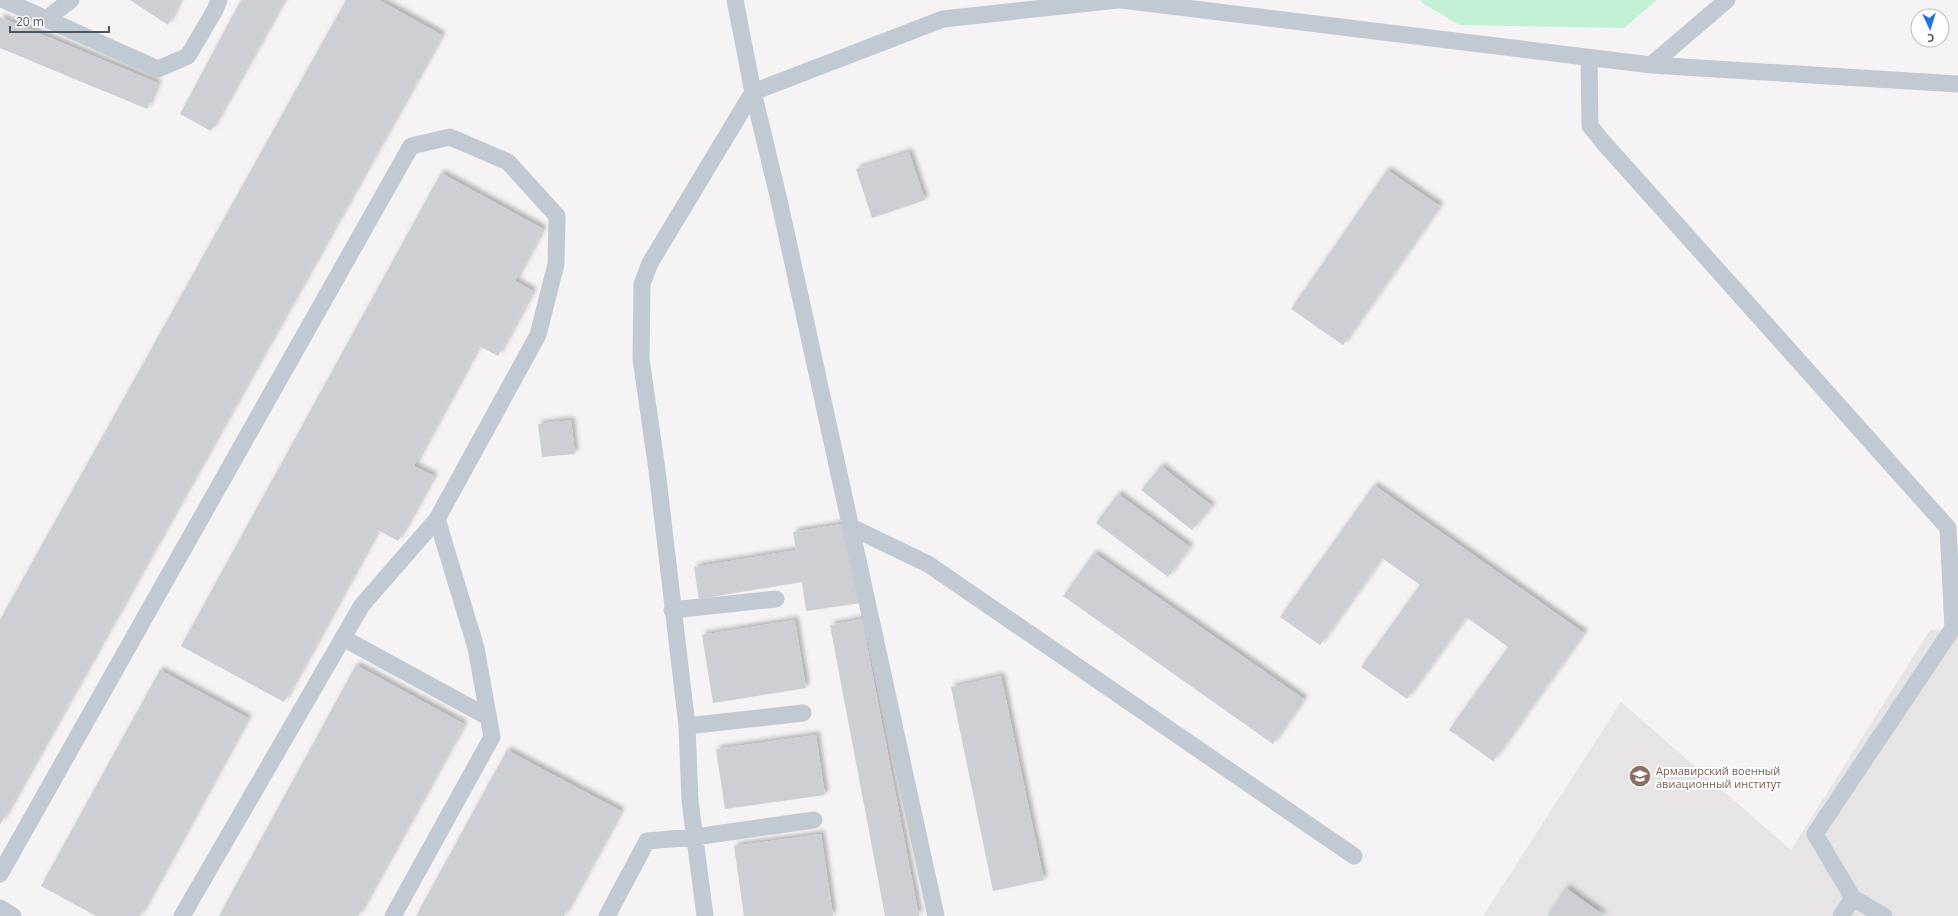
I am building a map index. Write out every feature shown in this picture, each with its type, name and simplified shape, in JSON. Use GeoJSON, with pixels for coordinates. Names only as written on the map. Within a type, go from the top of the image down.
{"type":"FeatureCollection","features":[{"type":"Feature","properties":{"kind":"lane"},"geometry":{"type":"LineString","coordinates":[[4,0],[158,69],[188,56],[215,10],[219,0]]}},
{"type":"Feature","properties":{"kind":"lane"},"geometry":{"type":"LineString","coordinates":[[46,19],[71,0]]}},
{"type":"Feature","properties":{"kind":"lane"},"geometry":{"type":"LineString","coordinates":[[735,0],[753,92],[936,916]]}},
{"type":"Feature","properties":{"kind":"lane"},"geometry":{"type":"LineString","coordinates":[[705,916],[690,801],[687,726],[672,610],[657,470],[642,359],[642,284],[650,263],[753,92],[943,19],[1120,0],[1651,65],[1958,84]]}},
{"type":"Feature","properties":{"kind":"lane"},"geometry":{"type":"LineString","coordinates":[[1651,65],[1727,0]]}},
{"type":"Feature","properties":{"kind":"lane"},"geometry":{"type":"LineString","coordinates":[[1589,58],[1590,126],[1948,528],[1953,628],[1815,834],[1853,898],[1884,916]]}},
{"type":"Feature","properties":{"kind":"lane"},"geometry":{"type":"LineString","coordinates":[[0,874],[411,146],[450,137],[508,162],[557,216],[556,264],[538,335],[436,519],[362,605],[182,916]]}},
{"type":"Feature","properties":{"kind":"lane"},"geometry":{"type":"LineString","coordinates":[[393,916],[492,737],[476,648],[436,519]]}},
{"type":"Feature","properties":{"kind":"lane"},"geometry":{"type":"LineString","coordinates":[[850,527],[928,564],[1354,856]]}},
{"type":"Feature","properties":{"kind":"lane"},"geometry":{"type":"LineString","coordinates":[[672,610],[776,599]]}},
{"type":"Feature","properties":{"kind":"lane"},"geometry":{"type":"LineString","coordinates":[[343,638],[488,717]]}},
{"type":"Feature","properties":{"kind":"lane"},"geometry":{"type":"LineString","coordinates":[[687,726],[803,713]]}},
{"type":"Feature","properties":{"kind":"lane"},"geometry":{"type":"LineString","coordinates":[[608,916],[647,841],[695,837],[814,820]]}},
{"type":"Feature","properties":{"kind":"lane"},"geometry":{"type":"LineString","coordinates":[[1841,916],[1853,898]]}},
{"type":"Feature","properties":{"kind":"lane"},"geometry":{"type":"LineString","coordinates":[[0,908],[13,916]]}},
{"type":"Feature","properties":{"kind":"shaded area","name":"Армавирский военный авиационный институт"},"geometry":{"type":"Polygon","coordinates":[[[1958,629],[1958,916],[1483,916],[1621,702],[1791,850],[1930,630],[1958,629]]]}},
{"type":"Feature","properties":{"kind":"green space"},"geometry":{"type":"Polygon","coordinates":[[[1421,0],[1657,0],[1624,28],[1460,25],[1422,3],[1421,0]]]}},
{"type":"Feature","properties":{"kind":"building"},"geometry":{"type":"Polygon","coordinates":[[[130,0],[180,0],[168,25],[130,0]]]}},
{"type":"Feature","properties":{"kind":"building"},"geometry":{"type":"Polygon","coordinates":[[[241,0],[284,0],[211,131],[180,114],[241,0]]]}},
{"type":"Feature","properties":{"kind":"building"},"geometry":{"type":"Polygon","coordinates":[[[346,0],[379,0],[442,35],[0,825],[0,620],[346,0]]]}},
{"type":"Feature","properties":{"kind":"building"},"geometry":{"type":"Polygon","coordinates":[[[0,17],[158,83],[147,109],[0,48],[0,17]]]}},
{"type":"Feature","properties":{"kind":"building"},"geometry":{"type":"Polygon","coordinates":[[[909,152],[925,200],[872,218],[856,169],[909,152]]]}},
{"type":"Feature","properties":{"kind":"building"},"geometry":{"type":"Polygon","coordinates":[[[1387,170],[1440,206],[1343,345],[1291,309],[1387,170]]]}},
{"type":"Feature","properties":{"kind":"building"},"geometry":{"type":"Polygon","coordinates":[[[441,173],[543,229],[515,281],[533,291],[498,356],[479,346],[414,466],[434,476],[398,541],[378,530],[284,702],[181,646],[441,173]]]}},
{"type":"Feature","properties":{"kind":"building"},"geometry":{"type":"Polygon","coordinates":[[[571,420],[575,454],[542,457],[538,424],[571,420]]]}},
{"type":"Feature","properties":{"kind":"building"},"geometry":{"type":"Polygon","coordinates":[[[1161,466],[1212,506],[1192,530],[1141,490],[1161,466]]]}},
{"type":"Feature","properties":{"kind":"building"},"geometry":{"type":"Polygon","coordinates":[[[1374,485],[1584,633],[1493,761],[1449,730],[1508,647],[1466,617],[1407,699],[1361,667],[1420,585],[1382,558],[1320,645],[1280,617],[1374,485]]]}},
{"type":"Feature","properties":{"kind":"building"},"geometry":{"type":"Polygon","coordinates":[[[1118,494],[1190,547],[1168,577],[1096,523],[1118,494]]]}},
{"type":"Feature","properties":{"kind":"building"},"geometry":{"type":"Polygon","coordinates":[[[847,523],[861,603],[806,611],[802,582],[699,599],[694,567],[796,550],[793,532],[847,523]]]}},
{"type":"Feature","properties":{"kind":"building"},"geometry":{"type":"Polygon","coordinates":[[[1094,553],[1304,699],[1273,744],[1063,596],[1094,553]]]}},
{"type":"Feature","properties":{"kind":"building"},"geometry":{"type":"Polygon","coordinates":[[[862,619],[919,916],[885,916],[830,625],[862,619]]]}},
{"type":"Feature","properties":{"kind":"building"},"geometry":{"type":"Polygon","coordinates":[[[795,620],[806,688],[713,703],[702,635],[795,620]]]}},
{"type":"Feature","properties":{"kind":"building"},"geometry":{"type":"Polygon","coordinates":[[[356,665],[464,724],[358,916],[219,916],[356,665]]]}},
{"type":"Feature","properties":{"kind":"building"},"geometry":{"type":"Polygon","coordinates":[[[160,670],[248,718],[140,916],[96,916],[41,886],[160,670]]]}},
{"type":"Feature","properties":{"kind":"building"},"geometry":{"type":"Polygon","coordinates":[[[1001,676],[1044,880],[993,891],[951,687],[1001,676]]]}},
{"type":"Feature","properties":{"kind":"building"},"geometry":{"type":"Polygon","coordinates":[[[816,735],[825,795],[725,809],[716,749],[816,735]]]}},
{"type":"Feature","properties":{"kind":"building"},"geometry":{"type":"Polygon","coordinates":[[[507,750],[621,811],[564,916],[416,916],[507,750]]]}},
{"type":"Feature","properties":{"kind":"building"},"geometry":{"type":"Polygon","coordinates":[[[821,834],[833,916],[744,916],[734,846],[821,834]]]}},
{"type":"Feature","properties":{"kind":"building"},"geometry":{"type":"Polygon","coordinates":[[[1566,888],[1605,916],[1547,916],[1566,888]]]}},
{"type":"Feature","properties":{"kind":"place","name":"Армавирский военный авиационный институт"},"geometry":{"type":"Point","coordinates":[1640,776]}}]}
